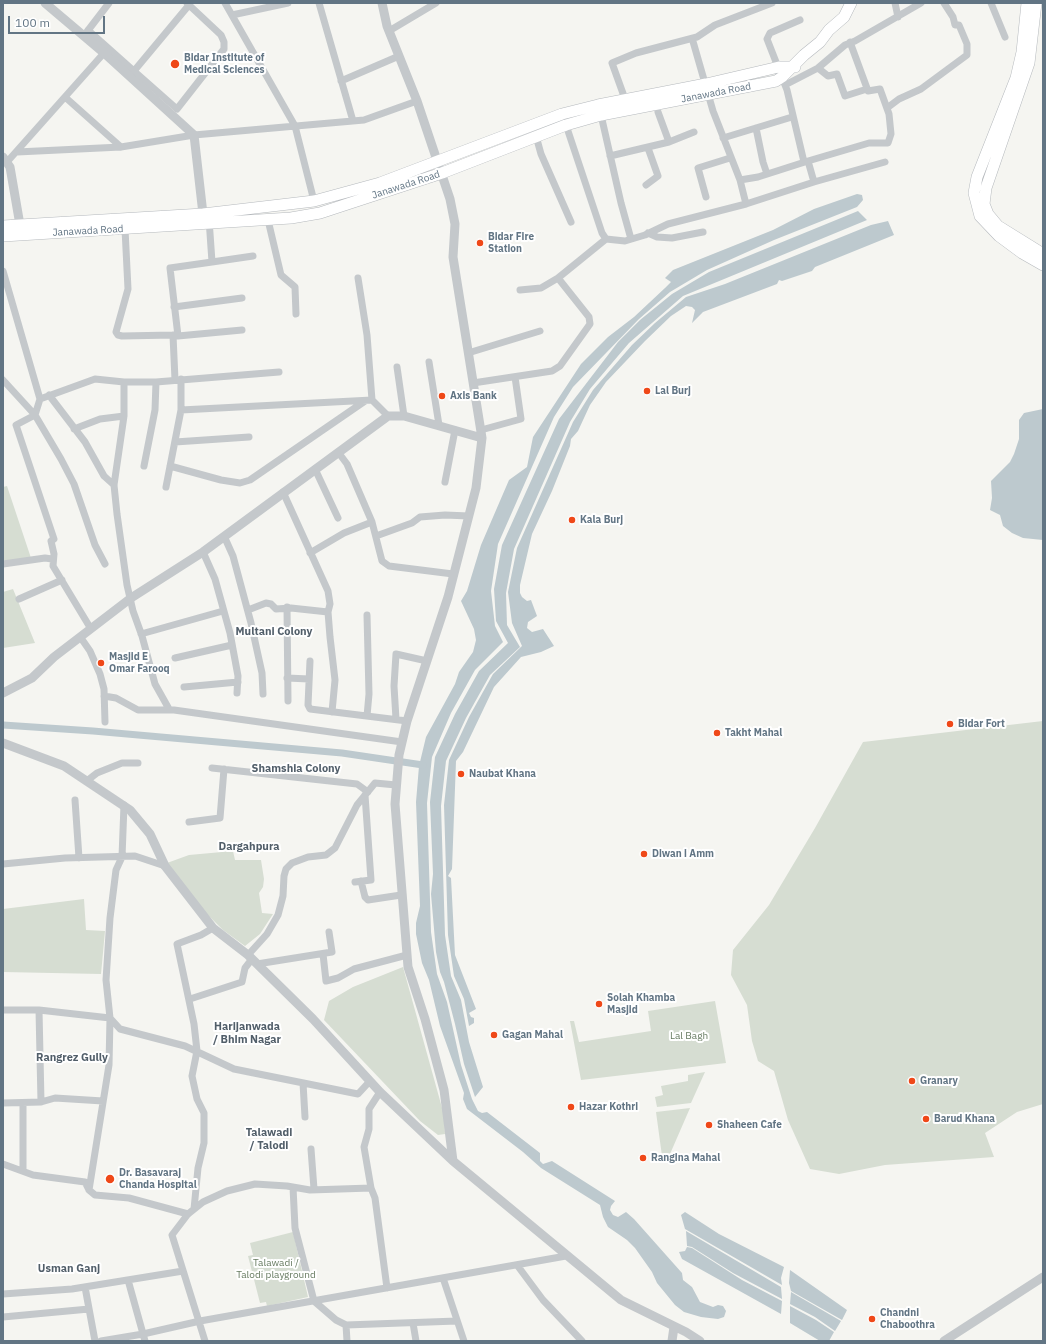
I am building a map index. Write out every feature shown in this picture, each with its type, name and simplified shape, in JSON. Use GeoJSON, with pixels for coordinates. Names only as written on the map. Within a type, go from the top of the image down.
{"type":"FeatureCollection","features":[{"type":"Feature","properties":{"kind":"main road","name":"Janawada Road"},"geometry":{"type":"LineString","coordinates":[[3,226],[207,217],[268,220],[297,218],[320,213],[442,173],[566,125],[601,115],[707,90],[782,76],[794,67],[804,55],[820,42],[829,30],[844,17],[851,3]]}},
{"type":"Feature","properties":{"kind":"main road"},"geometry":{"type":"LineString","coordinates":[[1027,3],[1022,52],[1016,78],[977,178],[974,192],[980,216],[999,236],[1024,248],[1043,254]]}},
{"type":"Feature","properties":{"kind":"main road"},"geometry":{"type":"LineString","coordinates":[[1036,3],[1029,63],[986,188],[984,204],[988,214],[998,226],[1043,265]]}},
{"type":"Feature","properties":{"kind":"main road","name":"Janawada Road"},"geometry":{"type":"LineString","coordinates":[[3,236],[125,229],[314,201],[380,183],[562,114],[625,99],[707,90]]}},
{"type":"Feature","properties":{"kind":"street"},"geometry":{"type":"LineString","coordinates":[[45,3],[86,33],[177,109],[224,49],[224,42],[221,36],[188,4],[134,72]]}},
{"type":"Feature","properties":{"kind":"street"},"geometry":{"type":"LineString","coordinates":[[86,33],[109,3]]}},
{"type":"Feature","properties":{"kind":"street"},"geometry":{"type":"LineString","coordinates":[[225,3],[295,126],[314,201]]}},
{"type":"Feature","properties":{"kind":"street"},"geometry":{"type":"LineString","coordinates":[[232,15],[288,3]]}},
{"type":"Feature","properties":{"kind":"street"},"geometry":{"type":"LineString","coordinates":[[319,3],[353,121]]}},
{"type":"Feature","properties":{"kind":"street"},"geometry":{"type":"LineString","coordinates":[[382,3],[389,31],[417,101],[450,199],[455,224],[453,257],[482,434],[476,488],[454,574],[407,721],[402,742],[394,804],[408,967],[425,1019],[444,1090],[453,1161]]}},
{"type":"Feature","properties":{"kind":"street"},"geometry":{"type":"LineString","coordinates":[[389,31],[436,3]]}},
{"type":"Feature","properties":{"kind":"street"},"geometry":{"type":"LineString","coordinates":[[625,99],[612,63],[636,54],[692,38],[716,25],[772,3]]}},
{"type":"Feature","properties":{"kind":"street"},"geometry":{"type":"LineString","coordinates":[[895,3],[898,17]]}},
{"type":"Feature","properties":{"kind":"street"},"geometry":{"type":"LineString","coordinates":[[782,76],[818,68],[840,48],[921,3]]}},
{"type":"Feature","properties":{"kind":"street"},"geometry":{"type":"LineString","coordinates":[[887,108],[899,99],[922,89],[967,55],[967,44],[959,25],[955,25],[953,17],[944,3]]}},
{"type":"Feature","properties":{"kind":"street"},"geometry":{"type":"LineString","coordinates":[[991,3],[1005,37]]}},
{"type":"Feature","properties":{"kind":"street"},"geometry":{"type":"LineString","coordinates":[[800,20],[767,36],[782,76],[792,117],[814,182]]}},
{"type":"Feature","properties":{"kind":"street"},"geometry":{"type":"LineString","coordinates":[[86,33],[104,53],[194,135],[207,217],[212,262]]}},
{"type":"Feature","properties":{"kind":"street"},"geometry":{"type":"LineString","coordinates":[[692,38],[707,90],[730,158],[740,180],[746,204]]}},
{"type":"Feature","properties":{"kind":"street"},"geometry":{"type":"LineString","coordinates":[[850,42],[867,89]]}},
{"type":"Feature","properties":{"kind":"street"},"geometry":{"type":"LineString","coordinates":[[20,225],[10,166],[5,160],[17,152],[104,53]]}},
{"type":"Feature","properties":{"kind":"street"},"geometry":{"type":"LineString","coordinates":[[341,81],[399,56]]}},
{"type":"Feature","properties":{"kind":"street"},"geometry":{"type":"LineString","coordinates":[[740,180],[768,174],[869,143],[888,143],[891,134],[889,114],[880,89],[868,91],[867,89],[845,96],[837,74],[828,76],[818,68]]}},
{"type":"Feature","properties":{"kind":"street"},"geometry":{"type":"LineString","coordinates":[[65,97],[121,147]]}},
{"type":"Feature","properties":{"kind":"street"},"geometry":{"type":"LineString","coordinates":[[17,152],[121,147],[194,135],[364,120],[417,101]]}},
{"type":"Feature","properties":{"kind":"street"},"geometry":{"type":"LineString","coordinates":[[658,112],[669,142]]}},
{"type":"Feature","properties":{"kind":"street"},"geometry":{"type":"LineString","coordinates":[[601,115],[631,239]]}},
{"type":"Feature","properties":{"kind":"street"},"geometry":{"type":"LineString","coordinates":[[723,138],[792,117]]}},
{"type":"Feature","properties":{"kind":"street"},"geometry":{"type":"LineString","coordinates":[[566,125],[602,233],[606,239]]}},
{"type":"Feature","properties":{"kind":"street"},"geometry":{"type":"LineString","coordinates":[[756,128],[763,162],[768,174]]}},
{"type":"Feature","properties":{"kind":"street"},"geometry":{"type":"LineString","coordinates":[[610,156],[648,148],[669,142],[694,132]]}},
{"type":"Feature","properties":{"kind":"street"},"geometry":{"type":"LineString","coordinates":[[536,136],[541,154],[571,222]]}},
{"type":"Feature","properties":{"kind":"street"},"geometry":{"type":"LineString","coordinates":[[646,185],[658,176],[648,148]]}},
{"type":"Feature","properties":{"kind":"street"},"geometry":{"type":"LineString","coordinates":[[706,197],[698,168],[730,158]]}},
{"type":"Feature","properties":{"kind":"street"},"geometry":{"type":"LineString","coordinates":[[520,290],[541,288],[558,278],[606,239],[625,241],[668,224],[746,204],[814,182],[885,162]]}},
{"type":"Feature","properties":{"kind":"street"},"geometry":{"type":"LineString","coordinates":[[268,220],[281,275],[295,286],[296,314]]}},
{"type":"Feature","properties":{"kind":"street"},"geometry":{"type":"LineString","coordinates":[[125,229],[128,289],[116,332],[118,335],[176,336],[242,330]]}},
{"type":"Feature","properties":{"kind":"street"},"geometry":{"type":"LineString","coordinates":[[648,233],[657,237],[672,238],[703,232]]}},
{"type":"Feature","properties":{"kind":"street"},"geometry":{"type":"LineString","coordinates":[[166,487],[181,410],[170,268],[253,256]]}},
{"type":"Feature","properties":{"kind":"street"},"geometry":{"type":"LineString","coordinates":[[3,271],[40,399],[35,415],[16,425],[54,539],[51,541],[54,554],[52,559],[53,566],[90,629]]}},
{"type":"Feature","properties":{"kind":"street"},"geometry":{"type":"LineString","coordinates":[[358,278],[367,335],[369,400]]}},
{"type":"Feature","properties":{"kind":"street"},"geometry":{"type":"LineString","coordinates":[[473,383],[547,373],[560,366],[590,324],[589,317],[558,278]]}},
{"type":"Feature","properties":{"kind":"street"},"geometry":{"type":"LineString","coordinates":[[174,307],[242,298]]}},
{"type":"Feature","properties":{"kind":"street"},"geometry":{"type":"LineString","coordinates":[[468,354],[540,331]]}},
{"type":"Feature","properties":{"kind":"street"},"geometry":{"type":"LineString","coordinates":[[429,362],[439,425]]}},
{"type":"Feature","properties":{"kind":"street"},"geometry":{"type":"LineString","coordinates":[[396,368],[404,416]]}},
{"type":"Feature","properties":{"kind":"street"},"geometry":{"type":"LineString","coordinates":[[40,399],[95,380],[156,382],[178,379],[279,372]]}},
{"type":"Feature","properties":{"kind":"street"},"geometry":{"type":"LineString","coordinates":[[4,691],[32,678],[54,657],[81,638],[90,629],[131,598],[203,552],[388,416],[404,416],[455,430],[482,434],[521,419],[515,377]]}},
{"type":"Feature","properties":{"kind":"street"},"geometry":{"type":"LineString","coordinates":[[3,380],[35,415],[74,484],[95,545],[105,564]]}},
{"type":"Feature","properties":{"kind":"street"},"geometry":{"type":"LineString","coordinates":[[124,382],[124,416],[114,485],[133,611],[155,684],[169,709]]}},
{"type":"Feature","properties":{"kind":"street"},"geometry":{"type":"LineString","coordinates":[[144,466],[155,410],[156,382]]}},
{"type":"Feature","properties":{"kind":"street"},"geometry":{"type":"LineString","coordinates":[[49,395],[85,442],[104,476],[114,485]]}},
{"type":"Feature","properties":{"kind":"street"},"geometry":{"type":"LineString","coordinates":[[170,466],[221,480],[240,483],[250,480],[369,400]]}},
{"type":"Feature","properties":{"kind":"street"},"geometry":{"type":"LineString","coordinates":[[181,410],[369,400],[388,416]]}},
{"type":"Feature","properties":{"kind":"street"},"geometry":{"type":"LineString","coordinates":[[74,429],[100,419],[124,416]]}},
{"type":"Feature","properties":{"kind":"street"},"geometry":{"type":"LineString","coordinates":[[445,482],[455,430]]}},
{"type":"Feature","properties":{"kind":"street"},"geometry":{"type":"LineString","coordinates":[[175,442],[249,437]]}},
{"type":"Feature","properties":{"kind":"street"},"geometry":{"type":"LineString","coordinates":[[338,452],[347,464],[372,522],[382,561],[388,566],[454,574]]}},
{"type":"Feature","properties":{"kind":"street"},"geometry":{"type":"LineString","coordinates":[[315,469],[338,518]]}},
{"type":"Feature","properties":{"kind":"street"},"geometry":{"type":"LineString","coordinates":[[283,492],[328,591],[330,604],[328,612],[335,680],[332,712]]}},
{"type":"Feature","properties":{"kind":"street"},"geometry":{"type":"LineString","coordinates":[[376,536],[412,522],[420,517],[446,515],[469,516]]}},
{"type":"Feature","properties":{"kind":"street"},"geometry":{"type":"LineString","coordinates":[[310,553],[344,533],[372,522]]}},
{"type":"Feature","properties":{"kind":"street"},"geometry":{"type":"LineString","coordinates":[[224,536],[233,556],[248,610],[262,673],[263,694]]}},
{"type":"Feature","properties":{"kind":"street"},"geometry":{"type":"LineString","coordinates":[[203,552],[212,568],[232,645],[238,682],[237,693]]}},
{"type":"Feature","properties":{"kind":"street"},"geometry":{"type":"LineString","coordinates":[[3,564],[45,558],[52,559]]}},
{"type":"Feature","properties":{"kind":"street"},"geometry":{"type":"LineString","coordinates":[[19,599],[62,580]]}},
{"type":"Feature","properties":{"kind":"street"},"geometry":{"type":"LineString","coordinates":[[248,610],[266,603],[271,604],[276,609],[288,607],[328,612]]}},
{"type":"Feature","properties":{"kind":"street"},"geometry":{"type":"LineString","coordinates":[[288,607],[288,701]]}},
{"type":"Feature","properties":{"kind":"street"},"geometry":{"type":"LineString","coordinates":[[141,634],[223,611]]}},
{"type":"Feature","properties":{"kind":"street"},"geometry":{"type":"LineString","coordinates":[[367,615],[369,694],[367,716]]}},
{"type":"Feature","properties":{"kind":"street"},"geometry":{"type":"LineString","coordinates":[[81,638],[90,651],[100,674],[104,696],[105,722]]}},
{"type":"Feature","properties":{"kind":"street"},"geometry":{"type":"LineString","coordinates":[[175,658],[232,645]]}},
{"type":"Feature","properties":{"kind":"street"},"geometry":{"type":"LineString","coordinates":[[396,719],[394,686],[396,654],[427,661]]}},
{"type":"Feature","properties":{"kind":"street"},"geometry":{"type":"LineString","coordinates":[[310,661],[308,708],[407,721]]}},
{"type":"Feature","properties":{"kind":"street"},"geometry":{"type":"LineString","coordinates":[[287,678],[309,679]]}},
{"type":"Feature","properties":{"kind":"street"},"geometry":{"type":"LineString","coordinates":[[184,687],[238,682]]}},
{"type":"Feature","properties":{"kind":"street"},"geometry":{"type":"LineString","coordinates":[[104,696],[116,698],[138,710],[169,709],[402,742]]}},
{"type":"Feature","properties":{"kind":"street"},"geometry":{"type":"LineString","coordinates":[[3,742],[64,766],[88,780],[130,810],[150,834],[165,866],[213,928],[252,959],[313,1019],[380,1092],[453,1161],[621,1300],[686,1332],[700,1341]]}},
{"type":"Feature","properties":{"kind":"street"},"geometry":{"type":"LineString","coordinates":[[88,780],[97,773],[122,763],[138,763]]}},
{"type":"Feature","properties":{"kind":"street"},"geometry":{"type":"LineString","coordinates":[[212,768],[358,784],[367,793],[371,880],[358,881],[365,897],[368,900],[401,895]]}},
{"type":"Feature","properties":{"kind":"street"},"geometry":{"type":"LineString","coordinates":[[189,822],[220,818],[224,769]]}},
{"type":"Feature","properties":{"kind":"street"},"geometry":{"type":"LineString","coordinates":[[190,999],[242,982],[245,968],[278,915],[283,896],[284,876],[286,869],[292,863],[308,857],[326,855],[335,848],[357,806],[375,783],[397,782]]}},
{"type":"Feature","properties":{"kind":"street"},"geometry":{"type":"LineString","coordinates":[[75,800],[79,858]]}},
{"type":"Feature","properties":{"kind":"street"},"geometry":{"type":"LineString","coordinates":[[88,1190],[109,1065],[110,1018],[106,980],[110,918],[116,870],[122,857],[124,805]]}},
{"type":"Feature","properties":{"kind":"street"},"geometry":{"type":"LineString","coordinates":[[3,864],[79,858],[135,856],[165,866]]}},
{"type":"Feature","properties":{"kind":"street"},"geometry":{"type":"LineString","coordinates":[[191,1212],[198,1168],[204,1143],[204,1113],[197,1099],[192,1076],[197,1051],[190,999],[177,944],[201,935],[213,928]]}},
{"type":"Feature","properties":{"kind":"street"},"geometry":{"type":"LineString","coordinates":[[252,959],[323,954],[332,952],[330,932]]}},
{"type":"Feature","properties":{"kind":"street"},"geometry":{"type":"LineString","coordinates":[[323,954],[326,981],[338,978],[354,969],[407,955]]}},
{"type":"Feature","properties":{"kind":"street"},"geometry":{"type":"LineString","coordinates":[[3,1010],[39,1010],[110,1018],[120,1029],[185,1046],[234,1069],[358,1094],[370,1081]]}},
{"type":"Feature","properties":{"kind":"street"},"geometry":{"type":"LineString","coordinates":[[39,1010],[41,1102]]}},
{"type":"Feature","properties":{"kind":"street"},"geometry":{"type":"LineString","coordinates":[[302,1083],[305,1117]]}},
{"type":"Feature","properties":{"kind":"street"},"geometry":{"type":"LineString","coordinates":[[380,1092],[369,1110],[369,1129],[364,1147],[374,1198],[387,1288]]}},
{"type":"Feature","properties":{"kind":"street"},"geometry":{"type":"LineString","coordinates":[[3,1103],[23,1104],[41,1102],[55,1098],[103,1101]]}},
{"type":"Feature","properties":{"kind":"street"},"geometry":{"type":"LineString","coordinates":[[23,1104],[23,1171]]}},
{"type":"Feature","properties":{"kind":"street"},"geometry":{"type":"LineString","coordinates":[[311,1149],[314,1190]]}},
{"type":"Feature","properties":{"kind":"street"},"geometry":{"type":"LineString","coordinates":[[3,1164],[33,1175],[85,1182],[88,1190],[95,1196],[129,1198],[191,1212]]}},
{"type":"Feature","properties":{"kind":"street"},"geometry":{"type":"LineString","coordinates":[[205,1341],[172,1235],[191,1212],[203,1202],[227,1190],[255,1184],[314,1190],[371,1188]]}},
{"type":"Feature","properties":{"kind":"street"},"geometry":{"type":"LineString","coordinates":[[293,1187],[295,1228],[314,1301],[336,1320],[346,1325],[457,1321]]}},
{"type":"Feature","properties":{"kind":"street"},"geometry":{"type":"LineString","coordinates":[[101,1341],[144,1337],[200,1321],[566,1256]]}},
{"type":"Feature","properties":{"kind":"street"},"geometry":{"type":"LineString","coordinates":[[517,1265],[543,1300],[582,1341]]}},
{"type":"Feature","properties":{"kind":"street"},"geometry":{"type":"LineString","coordinates":[[3,1294],[85,1287],[183,1271]]}},
{"type":"Feature","properties":{"kind":"street"},"geometry":{"type":"LineString","coordinates":[[944,1341],[1043,1277]]}},
{"type":"Feature","properties":{"kind":"street"},"geometry":{"type":"LineString","coordinates":[[444,1278],[464,1341]]}},
{"type":"Feature","properties":{"kind":"street"},"geometry":{"type":"LineString","coordinates":[[128,1280],[144,1337]]}},
{"type":"Feature","properties":{"kind":"street"},"geometry":{"type":"LineString","coordinates":[[85,1287],[95,1341]]}},
{"type":"Feature","properties":{"kind":"street"},"geometry":{"type":"LineString","coordinates":[[3,1317],[89,1309]]}},
{"type":"Feature","properties":{"kind":"street"},"geometry":{"type":"LineString","coordinates":[[413,1323],[416,1341]]}},
{"type":"Feature","properties":{"kind":"street"},"geometry":{"type":"LineString","coordinates":[[346,1325],[347,1341]]}},
{"type":"Feature","properties":{"kind":"street"},"geometry":{"type":"LineString","coordinates":[[672,1341],[674,1327]]}},
{"type":"Feature","properties":{"kind":"green space"},"geometry":{"type":"Polygon","coordinates":[[[7,486],[31,558],[3,561],[3,487],[7,486]]]}},
{"type":"Feature","properties":{"kind":"green space"},"geometry":{"type":"Polygon","coordinates":[[[13,589],[35,643],[3,648],[3,592],[13,589]]]}},
{"type":"Feature","properties":{"kind":"green space"},"geometry":{"type":"Polygon","coordinates":[[[1043,721],[1043,1104],[1017,1112],[985,1133],[994,1157],[885,1165],[839,1174],[810,1169],[788,1120],[774,1071],[758,1061],[752,1041],[747,1005],[731,975],[733,950],[769,905],[815,828],[863,742],[1043,721]]]}},
{"type":"Feature","properties":{"kind":"green space"},"geometry":{"type":"Polygon","coordinates":[[[233,851],[235,860],[261,860],[264,879],[263,887],[259,893],[262,913],[273,914],[260,934],[245,946],[223,930],[201,908],[167,863],[189,855],[233,851]]]}},
{"type":"Feature","properties":{"kind":"green space"},"geometry":{"type":"Polygon","coordinates":[[[84,899],[86,930],[105,931],[101,974],[3,972],[3,909],[84,899]]]}},
{"type":"Feature","properties":{"kind":"green space"},"geometry":{"type":"Polygon","coordinates":[[[403,967],[444,1115],[445,1134],[438,1135],[420,1121],[324,1020],[329,1001],[353,987],[403,967]]]}},
{"type":"Feature","properties":{"kind":"green space","name":"Lal Bagh"},"geometry":{"type":"Polygon","coordinates":[[[715,1001],[726,1063],[581,1080],[570,1021],[574,1021],[579,1042],[651,1031],[648,1011],[715,1001]]]}},
{"type":"Feature","properties":{"kind":"green space"},"geometry":{"type":"Polygon","coordinates":[[[705,1072],[691,1103],[657,1107],[655,1097],[663,1095],[661,1086],[688,1081],[688,1075],[705,1072]]]}},
{"type":"Feature","properties":{"kind":"green space"},"geometry":{"type":"Polygon","coordinates":[[[690,1108],[670,1154],[662,1156],[656,1112],[690,1108]]]}},
{"type":"Feature","properties":{"kind":"green space","name":"Talawadi / Talodi playground"},"geometry":{"type":"Polygon","coordinates":[[[293,1232],[308,1297],[267,1306],[266,1302],[260,1303],[248,1256],[253,1255],[250,1243],[293,1232]]]}},
{"type":"Feature","properties":{"kind":"shaded area"},"geometry":{"type":"Polygon","coordinates":[[[857,194],[862,195],[863,200],[857,207],[774,240],[707,270],[670,292],[639,319],[573,387],[554,417],[498,544],[491,591],[495,626],[503,642],[475,670],[451,713],[432,757],[427,803],[431,932],[437,974],[447,1002],[461,1065],[472,1099],[478,1111],[482,1113],[487,1112],[540,1153],[540,1161],[543,1164],[552,1161],[615,1201],[610,1210],[613,1215],[618,1217],[626,1212],[634,1219],[682,1273],[683,1280],[692,1287],[700,1302],[713,1307],[718,1305],[723,1306],[726,1311],[724,1317],[718,1319],[701,1317],[684,1312],[675,1305],[657,1283],[652,1272],[635,1248],[627,1240],[608,1227],[603,1217],[600,1205],[541,1168],[523,1152],[467,1109],[463,1099],[464,1093],[440,1026],[429,980],[422,963],[416,934],[416,923],[420,906],[416,802],[419,766],[426,737],[455,684],[459,672],[473,652],[476,640],[474,629],[461,601],[467,591],[481,545],[509,480],[527,467],[533,437],[581,364],[608,337],[634,317],[671,282],[665,278],[673,270],[773,230],[814,209],[857,194]]]}},
{"type":"Feature","properties":{"kind":"shaded area"},"geometry":{"type":"Polygon","coordinates":[[[858,211],[867,220],[683,296],[629,343],[590,389],[570,422],[514,549],[506,593],[507,625],[520,647],[490,675],[466,718],[446,761],[441,806],[445,935],[451,976],[461,1000],[469,1042],[483,1087],[475,1097],[464,1064],[436,952],[431,894],[433,874],[430,802],[435,757],[455,714],[479,671],[508,643],[496,621],[494,589],[502,545],[559,419],[618,342],[640,320],[672,294],[709,272],[858,211]]]}},
{"type":"Feature","properties":{"kind":"shaded area"},"geometry":{"type":"Polygon","coordinates":[[[888,221],[894,235],[815,267],[812,271],[782,281],[779,280],[777,284],[703,312],[692,323],[695,310],[692,307],[686,306],[671,316],[606,382],[590,405],[578,431],[571,439],[570,446],[552,491],[532,534],[520,585],[520,593],[522,597],[527,601],[531,600],[537,616],[528,622],[527,628],[532,632],[543,629],[554,646],[541,652],[521,657],[494,687],[463,752],[456,761],[452,869],[448,876],[451,878],[455,955],[476,1009],[469,1013],[471,1017],[474,1018],[474,1023],[469,1026],[464,999],[454,976],[448,935],[444,805],[449,760],[469,717],[493,674],[522,646],[512,623],[508,592],[517,548],[573,422],[593,390],[632,345],[686,297],[725,284],[871,225],[888,221]]]}},
{"type":"Feature","properties":{"kind":"shaded area"},"geometry":{"type":"Polygon","coordinates":[[[1043,409],[1043,540],[1023,538],[1012,533],[1003,526],[1000,515],[990,510],[992,498],[991,481],[1010,462],[1014,454],[1019,439],[1019,420],[1024,413],[1043,409]]]}},
{"type":"Feature","properties":{"kind":"shaded area"},"geometry":{"type":"Polygon","coordinates":[[[685,1212],[719,1234],[784,1267],[781,1278],[782,1285],[685,1229],[681,1215],[685,1212]]]}},
{"type":"Feature","properties":{"kind":"shaded area"},"geometry":{"type":"Polygon","coordinates":[[[686,1231],[781,1287],[782,1299],[733,1273],[692,1247],[687,1246],[686,1231]]]}},
{"type":"Feature","properties":{"kind":"shaded area"},"geometry":{"type":"Polygon","coordinates":[[[687,1247],[692,1248],[742,1280],[782,1301],[781,1314],[682,1259],[679,1252],[685,1251],[687,1247]]]}},
{"type":"Feature","properties":{"kind":"shaded area"},"geometry":{"type":"Polygon","coordinates":[[[790,1270],[847,1310],[842,1320],[791,1291],[789,1283],[790,1270]]]}},
{"type":"Feature","properties":{"kind":"shaded area"},"geometry":{"type":"Polygon","coordinates":[[[791,1292],[841,1321],[835,1331],[815,1317],[790,1304],[791,1292]]]}},
{"type":"Feature","properties":{"kind":"shaded area"},"geometry":{"type":"Polygon","coordinates":[[[790,1306],[834,1332],[829,1341],[820,1341],[790,1323],[790,1306]]]}},
{"type":"Feature","properties":{"kind":"waterway"},"geometry":{"type":"LineString","coordinates":[[3,725],[93,731],[342,753],[423,765]]}},
{"type":"Feature","properties":{"kind":"place","name":"Bidar Institute of Medical Sciences"},"geometry":{"type":"Point","coordinates":[175,64]}},
{"type":"Feature","properties":{"kind":"place","name":"Bidar Fire Station"},"geometry":{"type":"Point","coordinates":[480,243]}},
{"type":"Feature","properties":{"kind":"place","name":"Lal Burj"},"geometry":{"type":"Point","coordinates":[647,391]}},
{"type":"Feature","properties":{"kind":"place","name":"Axis Bank"},"geometry":{"type":"Point","coordinates":[442,396]}},
{"type":"Feature","properties":{"kind":"place","name":"Kala Burj"},"geometry":{"type":"Point","coordinates":[572,520]}},
{"type":"Feature","properties":{"kind":"place","name":"Masjid E Omar Farooq"},"geometry":{"type":"Point","coordinates":[101,663]}},
{"type":"Feature","properties":{"kind":"place","name":"Bidar Fort"},"geometry":{"type":"Point","coordinates":[950,724]}},
{"type":"Feature","properties":{"kind":"place","name":"Takht Mahal"},"geometry":{"type":"Point","coordinates":[717,733]}},
{"type":"Feature","properties":{"kind":"place","name":"Naubat Khana"},"geometry":{"type":"Point","coordinates":[461,774]}},
{"type":"Feature","properties":{"kind":"place","name":"Diwan i Amm"},"geometry":{"type":"Point","coordinates":[644,854]}},
{"type":"Feature","properties":{"kind":"place","name":"Solah Khamba Masjid"},"geometry":{"type":"Point","coordinates":[599,1004]}},
{"type":"Feature","properties":{"kind":"place","name":"Gagan Mahal"},"geometry":{"type":"Point","coordinates":[494,1035]}},
{"type":"Feature","properties":{"kind":"place","name":"Granary"},"geometry":{"type":"Point","coordinates":[912,1081]}},
{"type":"Feature","properties":{"kind":"place","name":"Hazar Kothri"},"geometry":{"type":"Point","coordinates":[571,1107]}},
{"type":"Feature","properties":{"kind":"place","name":"Barud Khana"},"geometry":{"type":"Point","coordinates":[926,1119]}},
{"type":"Feature","properties":{"kind":"place","name":"Shaheen Cafe"},"geometry":{"type":"Point","coordinates":[709,1125]}},
{"type":"Feature","properties":{"kind":"place","name":"Rangina Mahal"},"geometry":{"type":"Point","coordinates":[643,1158]}},
{"type":"Feature","properties":{"kind":"place","name":"Dr. Basavaraj Chanda Hospital"},"geometry":{"type":"Point","coordinates":[110,1179]}},
{"type":"Feature","properties":{"kind":"place","name":"Chandni Chaboothra"},"geometry":{"type":"Point","coordinates":[872,1319]}},
{"type":"Feature","properties":{"kind":"district","name":"Multani Colony"},"geometry":{"type":"Point","coordinates":[274,632]}},
{"type":"Feature","properties":{"kind":"district","name":"Shamshia Colony"},"geometry":{"type":"Point","coordinates":[296,769]}},
{"type":"Feature","properties":{"kind":"district","name":"Dargahpura"},"geometry":{"type":"Point","coordinates":[249,847]}},
{"type":"Feature","properties":{"kind":"district","name":"Harijanwada / Bhim Nagar"},"geometry":{"type":"Point","coordinates":[247,1033]}},
{"type":"Feature","properties":{"kind":"district","name":"Rangrez Gully"},"geometry":{"type":"Point","coordinates":[72,1058]}},
{"type":"Feature","properties":{"kind":"district","name":"Talawadi / Talodi"},"geometry":{"type":"Point","coordinates":[269,1139]}},
{"type":"Feature","properties":{"kind":"district","name":"Usman Ganj"},"geometry":{"type":"Point","coordinates":[69,1269]}}]}
